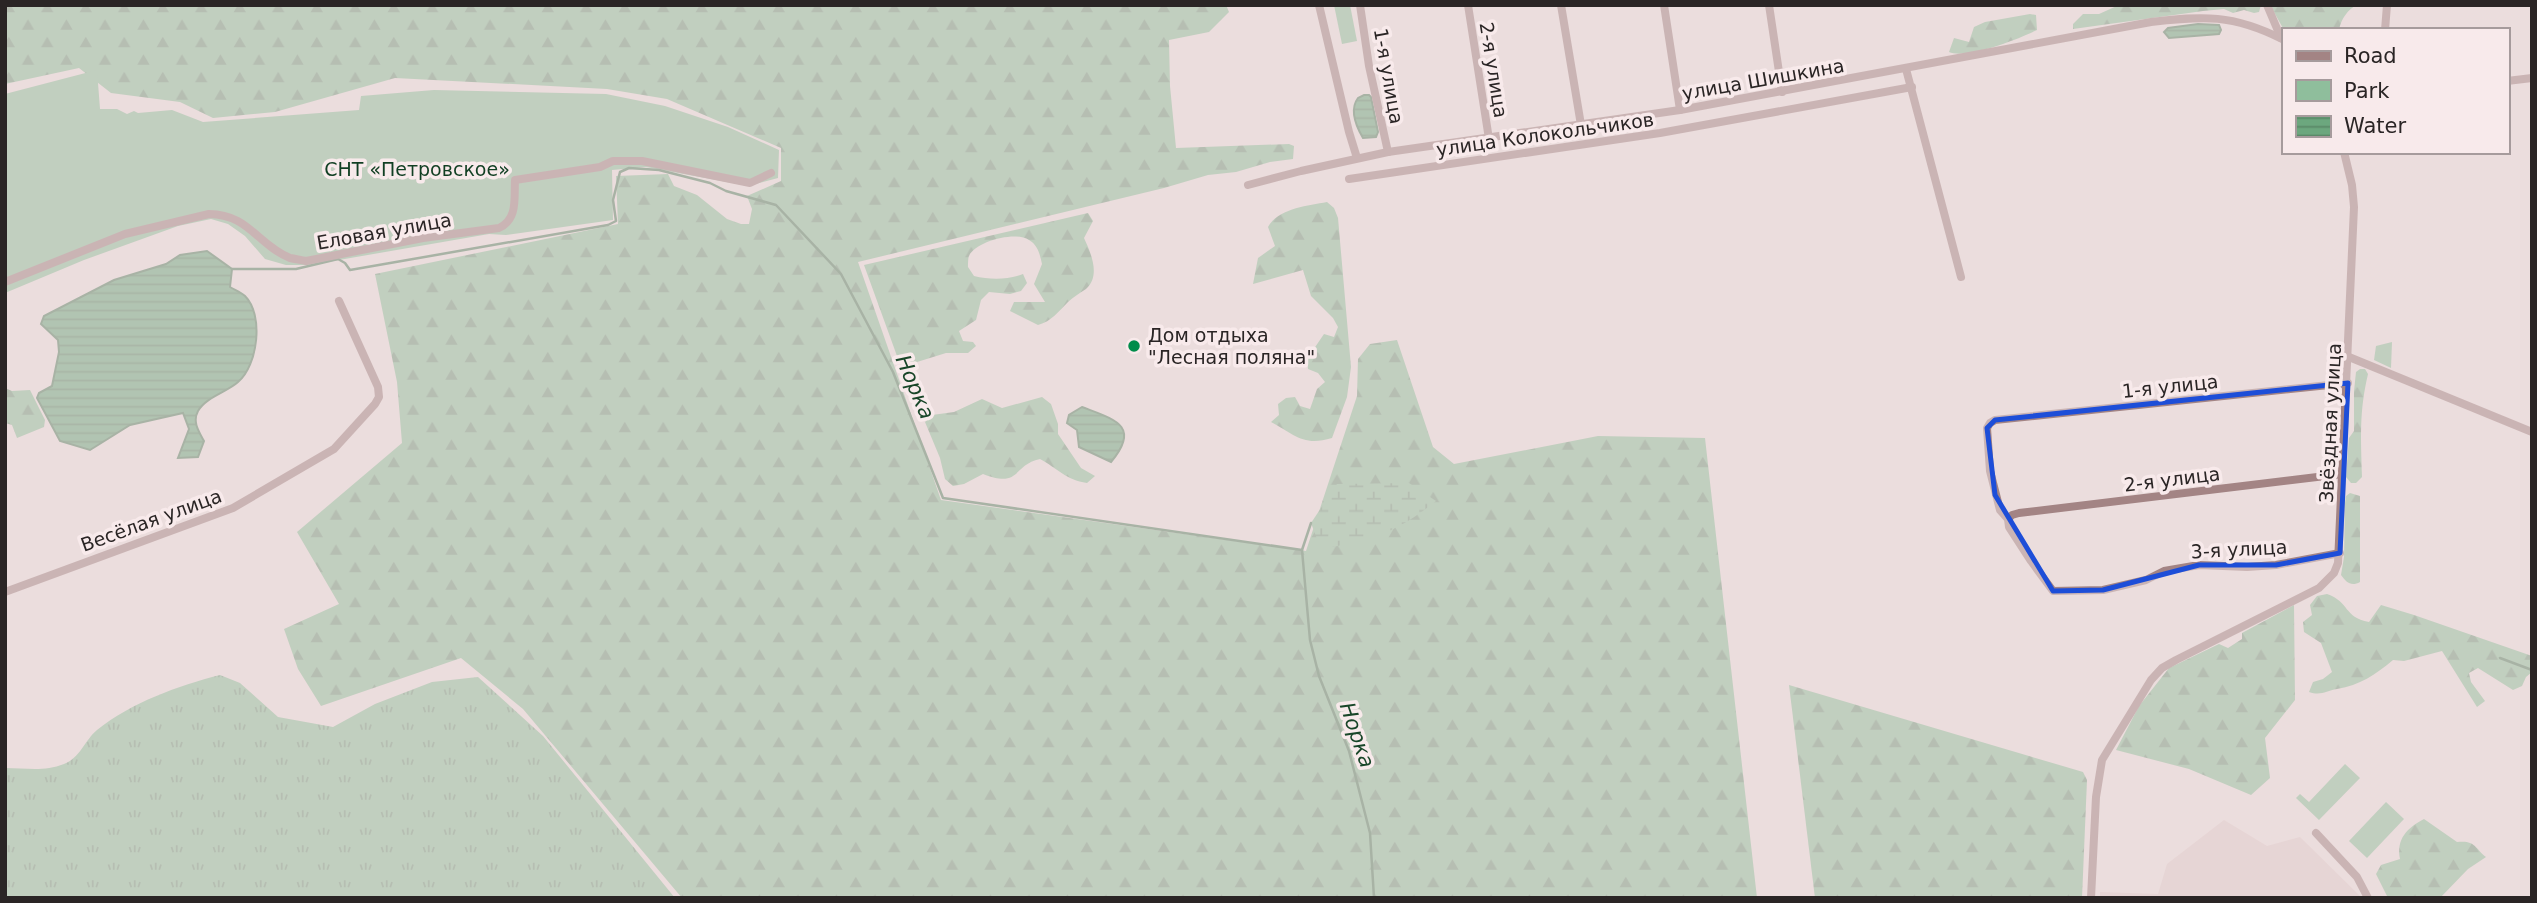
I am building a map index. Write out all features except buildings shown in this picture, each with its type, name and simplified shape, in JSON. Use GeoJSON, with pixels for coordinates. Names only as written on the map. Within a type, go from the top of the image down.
{"type":"FeatureCollection","features":[{"type":"Feature","properties":{"kind":"street"},"geometry":{"type":"LineString","coordinates":[[1320,5],[1357,158]]}},
{"type":"Feature","properties":{"kind":"street","name":"1-я улица"},"geometry":{"type":"LineString","coordinates":[[1360,5],[1369,66],[1388,152]]}},
{"type":"Feature","properties":{"kind":"street","name":"2-я улица"},"geometry":{"type":"LineString","coordinates":[[1468,5],[1489,139]]}},
{"type":"Feature","properties":{"kind":"street"},"geometry":{"type":"LineString","coordinates":[[1561,5],[1581,125]]}},
{"type":"Feature","properties":{"kind":"street"},"geometry":{"type":"LineString","coordinates":[[1664,5],[1680,110]]}},
{"type":"Feature","properties":{"kind":"street"},"geometry":{"type":"LineString","coordinates":[[1769,5],[1782,92]]}},
{"type":"Feature","properties":{"kind":"street"},"geometry":{"type":"LineString","coordinates":[[2267,5],[2282,38]]}},
{"type":"Feature","properties":{"kind":"street"},"geometry":{"type":"LineString","coordinates":[[2385,28],[2387,5]]}},
{"type":"Feature","properties":{"kind":"street","name":"улица Шишкина"},"geometry":{"type":"LineString","coordinates":[[1248,185],[1388,152],[1680,110],[2138,24],[2207,16],[2250,25],[2282,40]]}},
{"type":"Feature","properties":{"kind":"street"},"geometry":{"type":"LineString","coordinates":[[1906,69],[1961,277]]}},
{"type":"Feature","properties":{"kind":"street"},"geometry":{"type":"LineString","coordinates":[[2509,80],[2532,78]]}},
{"type":"Feature","properties":{"kind":"street","name":"улица Колокольчиков"},"geometry":{"type":"LineString","coordinates":[[1349,179],[1660,133],[1912,88]]}},
{"type":"Feature","properties":{"kind":"street","name":"Звёздная улица"},"geometry":{"type":"LineString","coordinates":[[2091,898],[2096,797],[2101,766],[2106,752],[2151,680],[2162,668],[2319,588],[2334,573],[2340,553],[2354,207],[2352,185],[2344,154]]}},
{"type":"Feature","properties":{"kind":"street","name":"Еловая улица"},"geometry":{"type":"LineString","coordinates":[[5,282],[125,233],[209,214],[222,214],[236,219],[289,257],[306,261],[423,238],[499,228],[507,224],[513,216],[515,180],[600,167],[613,161],[642,161],[750,183],[771,173]]}},
{"type":"Feature","properties":{"kind":"street","name":"Весёлая улица"},"geometry":{"type":"LineString","coordinates":[[5,592],[233,508],[342,442],[379,397],[378,387],[339,301]]}},
{"type":"Feature","properties":{"kind":"street"},"geometry":{"type":"LineString","coordinates":[[2349,357],[2532,432]]}},
{"type":"Feature","properties":{"kind":"street","name":"1-я улица"},"geometry":{"type":"LineString","coordinates":[[2008,519],[2000,510],[1990,471],[1987,428],[1995,421],[2348,383]]}},
{"type":"Feature","properties":{"kind":"street","name":"2-я улица"},"geometry":{"type":"LineString","coordinates":[[2008,519],[2011,515],[2020,513],[2342,474]]}},
{"type":"Feature","properties":{"kind":"street","name":"3-я улица"},"geometry":{"type":"LineString","coordinates":[[2008,519],[2009,527],[2042,578],[2053,591],[2060,592],[2103,590],[2146,580],[2164,570],[2199,565],[2276,565],[2340,553]]}},
{"type":"Feature","properties":{"kind":"street"},"geometry":{"type":"LineString","coordinates":[[2316,833],[2357,877],[2368,898]]}},
{"type":"Feature","properties":{"kind":"highlighted area"},"geometry":{"type":"Polygon","coordinates":[[[2348,383],[2340,553],[2276,565],[2199,565],[2103,590],[2053,591],[1995,495],[1987,428],[1995,420],[2348,383]]]}},
{"type":"Feature","properties":{"kind":"shaded area"},"geometry":{"type":"Polygon","coordinates":[[[2224,820],[2267,846],[2300,837],[2362,898],[2100,898],[2100,892],[2158,894],[2167,864],[2224,820]]]}},
{"type":"Feature","properties":{"kind":"green space"},"geometry":{"type":"Polygon","coordinates":[[[5,5],[1226,5],[1229,12],[1209,32],[1169,40],[1176,148],[1289,144],[1294,146],[1293,159],[1270,162],[1236,172],[1208,175],[858,262],[941,500],[1306,551],[1357,396],[1358,359],[1370,344],[1397,340],[1433,447],[1454,464],[1598,436],[1705,438],[1757,898],[682,898],[523,709],[461,658],[321,706],[298,669],[284,629],[339,604],[297,532],[402,443],[397,382],[375,274],[618,224],[616,176],[668,174],[674,186],[697,195],[727,219],[749,224],[752,209],[747,196],[781,181],[781,148],[667,99],[607,89],[395,78],[275,112],[213,118],[180,102],[111,93],[79,68],[5,84],[5,5]]]}},
{"type":"Feature","properties":{"kind":"green space"},"geometry":{"type":"Polygon","coordinates":[[[1334,5],[1350,5],[1357,41],[1342,44],[1334,5]]]}},
{"type":"Feature","properties":{"kind":"green space"},"geometry":{"type":"Polygon","coordinates":[[[2119,5],[2261,5],[2259,12],[2254,13],[2244,10],[2233,13],[2224,9],[2073,29],[2073,24],[2083,14],[2099,14],[2119,5]]]}},
{"type":"Feature","properties":{"kind":"green space"},"geometry":{"type":"Polygon","coordinates":[[[2270,5],[2357,5],[2345,15],[2340,28],[2283,28],[2270,5]]]}},
{"type":"Feature","properties":{"kind":"green space"},"geometry":{"type":"Polygon","coordinates":[[[2036,15],[2037,30],[1980,51],[1957,54],[1949,52],[1954,38],[1969,42],[1974,27],[1985,22],[2036,15]]]}},
{"type":"Feature","properties":{"kind":"green space","name":"СНТ «Петровское»"},"geometry":{"type":"Polygon","coordinates":[[[97,70],[100,109],[117,109],[127,114],[134,111],[138,113],[172,110],[203,122],[359,110],[361,96],[434,90],[606,94],[665,106],[728,127],[779,150],[778,178],[748,186],[646,167],[612,170],[613,220],[506,235],[489,234],[310,265],[286,265],[265,259],[245,236],[228,224],[211,219],[178,226],[84,260],[5,293],[5,94],[97,70]]]}},
{"type":"Feature","properties":{"kind":"green space"},"geometry":{"type":"Polygon","coordinates":[[[1327,202],[1334,208],[1338,218],[1351,367],[1347,397],[1332,438],[1313,441],[1299,438],[1271,422],[1279,415],[1278,404],[1286,398],[1295,397],[1300,406],[1310,409],[1317,389],[1325,382],[1318,373],[1308,369],[1307,359],[1324,334],[1334,337],[1338,327],[1333,318],[1311,296],[1303,270],[1253,284],[1258,258],[1275,246],[1268,227],[1273,221],[1294,209],[1327,202]]]}},
{"type":"Feature","properties":{"kind":"green space"},"geometry":{"type":"Polygon","coordinates":[[[1088,213],[1093,221],[1084,238],[1093,264],[1093,278],[1086,289],[1054,316],[1038,325],[1010,311],[1014,302],[1045,302],[1034,284],[1042,264],[1035,245],[1023,237],[1006,237],[988,242],[973,251],[969,257],[968,267],[974,276],[999,279],[1023,274],[1027,283],[1021,291],[1010,294],[989,292],[981,300],[976,320],[959,331],[963,341],[973,342],[976,346],[968,353],[946,353],[901,367],[864,265],[1088,213]]]}},
{"type":"Feature","properties":{"kind":"green space"},"geometry":{"type":"Polygon","coordinates":[[[2392,342],[2391,368],[2374,360],[2376,346],[2392,342]]]}},
{"type":"Feature","properties":{"kind":"green space"},"geometry":{"type":"Polygon","coordinates":[[[2365,369],[2368,374],[2362,413],[2362,477],[2356,483],[2351,483],[2346,477],[2349,438],[2354,431],[2354,391],[2356,372],[2365,369]]]}},
{"type":"Feature","properties":{"kind":"green space"},"geometry":{"type":"Polygon","coordinates":[[[5,388],[12,391],[30,390],[45,420],[44,427],[17,438],[12,425],[5,423],[5,388]]]}},
{"type":"Feature","properties":{"kind":"green space"},"geometry":{"type":"Polygon","coordinates":[[[1042,397],[1051,404],[1058,424],[1058,434],[1081,468],[1095,476],[1087,483],[1067,476],[1040,459],[1004,479],[983,474],[964,484],[953,486],[945,479],[940,458],[925,422],[932,415],[954,412],[982,399],[1002,408],[1042,397]]]}},
{"type":"Feature","properties":{"kind":"green space"},"geometry":{"type":"Polygon","coordinates":[[[1409,483],[1436,501],[1399,526],[1376,536],[1333,547],[1317,539],[1311,523],[1337,484],[1409,483]]]}},
{"type":"Feature","properties":{"kind":"green space"},"geometry":{"type":"Polygon","coordinates":[[[2350,493],[2360,496],[2360,582],[2354,584],[2347,582],[2341,575],[2345,503],[2346,496],[2350,493]]]}},
{"type":"Feature","properties":{"kind":"green space"},"geometry":{"type":"Polygon","coordinates":[[[2327,594],[2340,601],[2350,613],[2361,620],[2369,622],[2381,605],[2532,656],[2532,672],[2522,686],[2513,690],[2478,668],[2469,673],[2471,682],[2485,701],[2477,707],[2442,651],[2404,661],[2393,660],[2373,675],[2353,685],[2320,693],[2309,692],[2313,682],[2332,672],[2321,643],[2304,632],[2303,622],[2312,615],[2310,605],[2317,596],[2327,594]]]}},
{"type":"Feature","properties":{"kind":"green space"},"geometry":{"type":"Polygon","coordinates":[[[2294,605],[2295,700],[2265,738],[2270,778],[2251,795],[2189,769],[2116,750],[2139,706],[2169,668],[2219,644],[2228,648],[2242,639],[2242,633],[2294,605]]]}},
{"type":"Feature","properties":{"kind":"green space"},"geometry":{"type":"Polygon","coordinates":[[[220,675],[240,683],[278,717],[333,727],[375,704],[432,682],[478,677],[543,736],[675,898],[5,898],[5,768],[42,769],[64,764],[74,758],[97,730],[125,711],[172,690],[220,675]]]}},
{"type":"Feature","properties":{"kind":"green space"},"geometry":{"type":"Polygon","coordinates":[[[1789,685],[2083,772],[2087,780],[2082,898],[1815,898],[1789,685]]]}},
{"type":"Feature","properties":{"kind":"green space"},"geometry":{"type":"Polygon","coordinates":[[[2345,764],[2360,778],[2319,820],[2296,798],[2300,794],[2309,802],[2345,764]]]}},
{"type":"Feature","properties":{"kind":"green space"},"geometry":{"type":"Polygon","coordinates":[[[2386,802],[2404,819],[2367,858],[2349,841],[2386,802]]]}},
{"type":"Feature","properties":{"kind":"green space"},"geometry":{"type":"Polygon","coordinates":[[[2424,819],[2457,842],[2471,843],[2486,857],[2468,869],[2440,898],[2388,898],[2376,874],[2381,865],[2400,859],[2401,840],[2404,835],[2424,819]]]}},
{"type":"Feature","properties":{"kind":"water"},"geometry":{"type":"Polygon","coordinates":[[[2198,24],[2219,25],[2221,30],[2219,34],[2169,38],[2164,32],[2168,28],[2198,24]]]}},
{"type":"Feature","properties":{"kind":"water"},"geometry":{"type":"Polygon","coordinates":[[[1364,95],[1371,97],[1378,132],[1376,137],[1363,138],[1356,123],[1355,103],[1364,95]]]}},
{"type":"Feature","properties":{"kind":"water"},"geometry":{"type":"Polygon","coordinates":[[[207,251],[232,269],[230,287],[251,304],[255,315],[256,340],[245,374],[233,386],[206,402],[196,415],[198,430],[204,441],[198,457],[178,458],[189,429],[183,413],[130,425],[90,450],[60,441],[37,398],[39,393],[52,386],[59,352],[58,340],[41,324],[44,316],[114,280],[166,264],[180,255],[207,251]]]}},
{"type":"Feature","properties":{"kind":"water"},"geometry":{"type":"Polygon","coordinates":[[[1082,407],[1113,420],[1124,432],[1120,450],[1111,462],[1079,447],[1077,430],[1067,423],[1069,415],[1082,407]]]}},
{"type":"Feature","properties":{"kind":"waterway","name":"Норка"},"geometry":{"type":"LineString","coordinates":[[232,269],[296,269],[338,259],[350,270],[608,225],[616,221],[613,200],[620,172],[629,168],[659,170],[710,183],[726,191],[776,205],[841,274],[893,372],[943,498],[1302,550],[1310,640],[1319,676],[1349,751],[1370,833],[1374,898]]}},
{"type":"Feature","properties":{"kind":"waterway"},"geometry":{"type":"LineString","coordinates":[[1302,550],[1311,523]]}},
{"type":"Feature","properties":{"kind":"waterway"},"geometry":{"type":"LineString","coordinates":[[2500,658],[2532,670]]}},
{"type":"Feature","properties":{"kind":"place","name":"Дом отдыха \"Лесная поляна\""},"geometry":{"type":"Point","coordinates":[1134,346]}}]}
